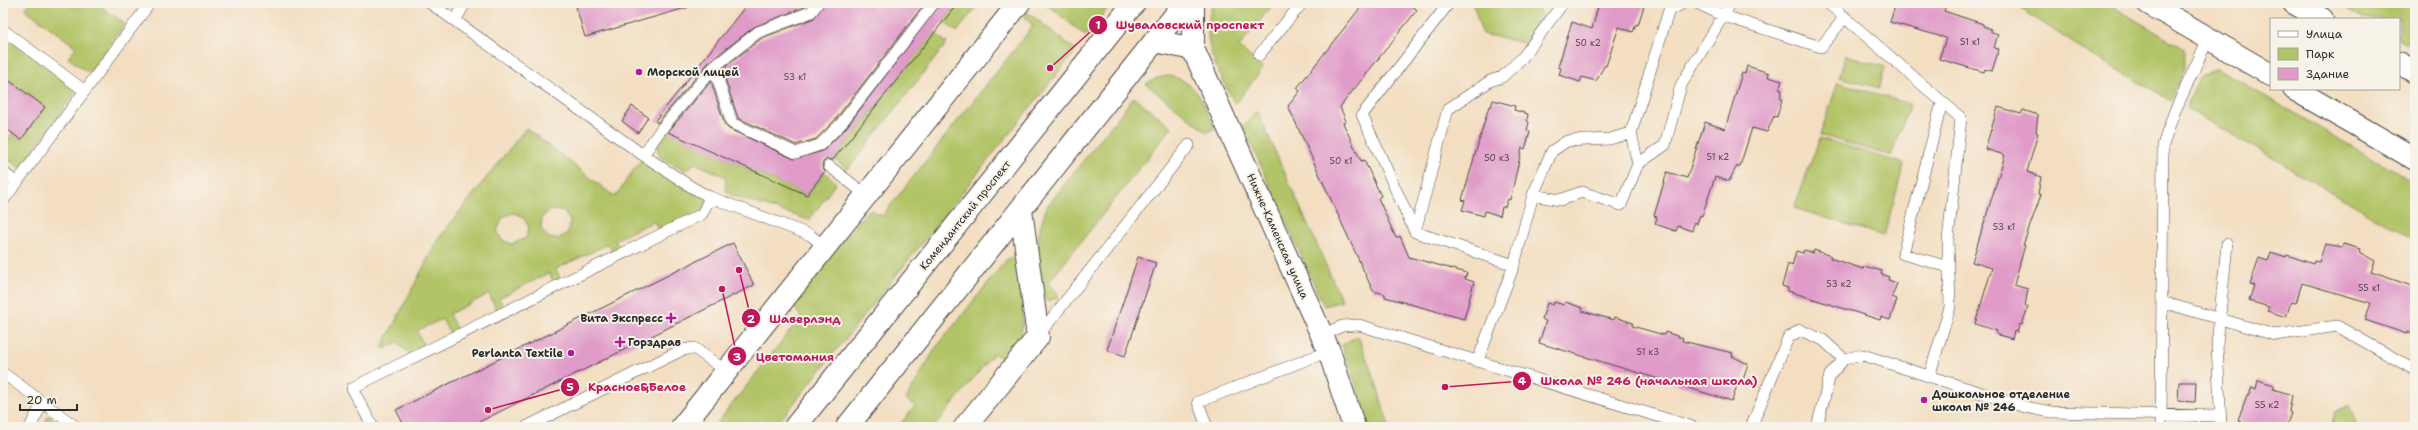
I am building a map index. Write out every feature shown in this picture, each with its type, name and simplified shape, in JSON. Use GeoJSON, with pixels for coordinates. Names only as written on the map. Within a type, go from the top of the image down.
{"type":"FeatureCollection","features":[{"type":"Feature","properties":{"kind":"main road"},"geometry":{"type":"LineString","coordinates":[[682,427],[824,246],[1019,3]]}},
{"type":"Feature","properties":{"kind":"main road","name":"Комендантский проспект"},"geometry":{"type":"LineString","coordinates":[[795,427],[1134,3]]}},
{"type":"Feature","properties":{"kind":"main road"},"geometry":{"type":"LineString","coordinates":[[847,427],[1184,3]]}},
{"type":"Feature","properties":{"kind":"main road","name":"Нижне-Каменская улица"},"geometry":{"type":"LineString","coordinates":[[1193,3],[1193,49],[1326,343],[1354,427]]}},
{"type":"Feature","properties":{"kind":"main road"},"geometry":{"type":"LineString","coordinates":[[2148,3],[2270,74]]}},
{"type":"Feature","properties":{"kind":"main road"},"geometry":{"type":"LineString","coordinates":[[2294,3],[2320,18]]}},
{"type":"Feature","properties":{"kind":"main road"},"geometry":{"type":"LineString","coordinates":[[1154,41],[1193,49]]}},
{"type":"Feature","properties":{"kind":"main road"},"geometry":{"type":"LineString","coordinates":[[2400,64],[2415,72]]}},
{"type":"Feature","properties":{"kind":"main road"},"geometry":{"type":"LineString","coordinates":[[2296,90],[2415,159]]}},
{"type":"Feature","properties":{"kind":"main road"},"geometry":{"type":"LineString","coordinates":[[965,427],[1038,337],[1021,210]]}},
{"type":"Feature","properties":{"kind":"lane"},"geometry":{"type":"LineString","coordinates":[[3,201],[150,3]]}},
{"type":"Feature","properties":{"kind":"lane"},"geometry":{"type":"LineString","coordinates":[[430,3],[643,155],[710,197],[810,235],[824,246]]}},
{"type":"Feature","properties":{"kind":"lane"},"geometry":{"type":"LineString","coordinates":[[455,21],[465,3]]}},
{"type":"Feature","properties":{"kind":"lane"},"geometry":{"type":"LineString","coordinates":[[643,155],[662,128],[714,67],[758,32],[811,12],[818,3]]}},
{"type":"Feature","properties":{"kind":"lane"},"geometry":{"type":"LineString","coordinates":[[714,67],[732,123],[796,153],[820,145],[840,125],[934,3]]}},
{"type":"Feature","properties":{"kind":"lane"},"geometry":{"type":"LineString","coordinates":[[1259,55],[1302,3]]}},
{"type":"Feature","properties":{"kind":"lane"},"geometry":{"type":"LineString","coordinates":[[1449,3],[1362,115],[1416,232],[1514,265]]}},
{"type":"Feature","properties":{"kind":"lane"},"geometry":{"type":"LineString","coordinates":[[1416,232],[1448,110],[1490,81],[1502,77],[1523,57],[1563,3]]}},
{"type":"Feature","properties":{"kind":"lane"},"geometry":{"type":"LineString","coordinates":[[1638,164],[1632,133],[1669,10],[1684,3]]}},
{"type":"Feature","properties":{"kind":"lane"},"geometry":{"type":"LineString","coordinates":[[1697,3],[1724,16],[1821,47],[1845,17]]}},
{"type":"Feature","properties":{"kind":"lane"},"geometry":{"type":"LineString","coordinates":[[1533,195],[1560,200],[1582,192],[1621,205],[1638,164],[1665,145],[1681,85],[1699,53],[1731,3]]}},
{"type":"Feature","properties":{"kind":"lane"},"geometry":{"type":"LineString","coordinates":[[1828,3],[1961,118],[1948,240],[1950,307],[1929,377]]}},
{"type":"Feature","properties":{"kind":"lane"},"geometry":{"type":"LineString","coordinates":[[3,30],[85,91]]}},
{"type":"Feature","properties":{"kind":"lane"},"geometry":{"type":"LineString","coordinates":[[2161,427],[2163,145],[2174,113],[2208,39]]}},
{"type":"Feature","properties":{"kind":"lane"},"geometry":{"type":"LineString","coordinates":[[1942,102],[1902,254],[1949,267]]}},
{"type":"Feature","properties":{"kind":"lane"},"geometry":{"type":"LineString","coordinates":[[1478,360],[1514,265],[1533,195],[1552,151],[1567,140],[1610,139],[1632,133]]}},
{"type":"Feature","properties":{"kind":"lane"},"geometry":{"type":"LineString","coordinates":[[1038,337],[1189,145]]}},
{"type":"Feature","properties":{"kind":"lane"},"geometry":{"type":"LineString","coordinates":[[829,166],[866,195]]}},
{"type":"Feature","properties":{"kind":"lane"},"geometry":{"type":"LineString","coordinates":[[3,172],[17,183]]}},
{"type":"Feature","properties":{"kind":"lane"},"geometry":{"type":"LineString","coordinates":[[373,427],[352,388],[702,214],[710,197]]}},
{"type":"Feature","properties":{"kind":"lane"},"geometry":{"type":"LineString","coordinates":[[1817,427],[1830,375],[1844,359],[1862,355],[2025,407],[2051,412],[2161,414],[2220,421],[2217,345],[2227,244]]}},
{"type":"Feature","properties":{"kind":"lane"},"geometry":{"type":"LineString","coordinates":[[2162,302],[2275,335],[2337,326],[2415,370]]}},
{"type":"Feature","properties":{"kind":"lane"},"geometry":{"type":"LineString","coordinates":[[1207,427],[1198,402],[1326,343],[1342,326],[1360,325],[1693,427]]}},
{"type":"Feature","properties":{"kind":"lane"},"geometry":{"type":"LineString","coordinates":[[1751,427],[1788,338],[1800,330],[1823,340],[1844,359]]}},
{"type":"Feature","properties":{"kind":"lane"},"geometry":{"type":"LineString","coordinates":[[526,427],[682,350],[694,348],[726,371]]}},
{"type":"Feature","properties":{"kind":"lane"},"geometry":{"type":"LineString","coordinates":[[3,373],[76,427]]}},
{"type":"Feature","properties":{"kind":"lane"},"geometry":{"type":"LineString","coordinates":[[30,427],[43,402]]}},
{"type":"Feature","properties":{"kind":"green space"},"geometry":{"type":"Polygon","coordinates":[[[29,3],[96,3],[125,24],[89,73],[68,58],[76,47],[25,9],[29,3]]]}},
{"type":"Feature","properties":{"kind":"green space"},"geometry":{"type":"Polygon","coordinates":[[[958,3],[979,3],[957,32],[943,21],[958,3]]]}},
{"type":"Feature","properties":{"kind":"green space"},"geometry":{"type":"Polygon","coordinates":[[[1045,3],[1112,3],[1086,36],[1045,3]]]}},
{"type":"Feature","properties":{"kind":"green space"},"geometry":{"type":"Polygon","coordinates":[[[1213,3],[1274,3],[1239,47],[1263,68],[1235,104],[1216,67],[1209,44],[1209,18],[1213,3]]]}},
{"type":"Feature","properties":{"kind":"green space"},"geometry":{"type":"Polygon","coordinates":[[[1473,3],[1536,3],[1542,20],[1524,43],[1482,34],[1473,3]]]}},
{"type":"Feature","properties":{"kind":"green space"},"geometry":{"type":"Polygon","coordinates":[[[2012,3],[2107,3],[2184,49],[2184,70],[2170,100],[2090,54],[2012,3]]]}},
{"type":"Feature","properties":{"kind":"green space"},"geometry":{"type":"Polygon","coordinates":[[[2337,3],[2402,3],[2415,11],[2415,49],[2400,40],[2400,18],[2362,18],[2337,3]]]}},
{"type":"Feature","properties":{"kind":"green space"},"geometry":{"type":"Polygon","coordinates":[[[1026,11],[1076,50],[775,427],[714,427],[801,317],[793,306],[794,300],[867,211],[871,210],[882,216],[1033,26],[1025,18],[1026,11]]]}},
{"type":"Feature","properties":{"kind":"green space"},"geometry":{"type":"Polygon","coordinates":[[[3,30],[80,86],[20,168],[3,156],[3,148],[12,133],[21,139],[45,107],[3,76],[3,30]]]}},
{"type":"Feature","properties":{"kind":"green space"},"geometry":{"type":"Polygon","coordinates":[[[934,32],[947,43],[848,169],[834,159],[934,32]]]}},
{"type":"Feature","properties":{"kind":"green space"},"geometry":{"type":"Polygon","coordinates":[[[1846,55],[1885,67],[1879,88],[1839,77],[1846,55]]]}},
{"type":"Feature","properties":{"kind":"green space"},"geometry":{"type":"Polygon","coordinates":[[[2216,68],[2415,183],[2415,240],[2186,108],[2199,78],[2216,68]]]}},
{"type":"Feature","properties":{"kind":"green space"},"geometry":{"type":"Polygon","coordinates":[[[1168,76],[1178,78],[1186,82],[1198,94],[1215,128],[1207,132],[1146,84],[1157,78],[1168,76]]]}},
{"type":"Feature","properties":{"kind":"green space"},"geometry":{"type":"Polygon","coordinates":[[[1838,82],[1910,104],[1891,156],[1820,135],[1838,82]]]}},
{"type":"Feature","properties":{"kind":"green space"},"geometry":{"type":"Polygon","coordinates":[[[1134,97],[1172,127],[1049,282],[1058,294],[1057,298],[1048,301],[1044,298],[1040,273],[1038,240],[1043,217],[1048,205],[1134,97]]]}},
{"type":"Feature","properties":{"kind":"green space"},"geometry":{"type":"Polygon","coordinates":[[[1257,111],[1342,301],[1324,306],[1243,126],[1257,111]]]}},
{"type":"Feature","properties":{"kind":"green space"},"geometry":{"type":"Polygon","coordinates":[[[526,128],[615,197],[640,161],[709,200],[702,214],[660,235],[654,221],[615,240],[622,254],[615,257],[608,244],[556,269],[562,283],[556,287],[549,273],[499,298],[506,312],[499,315],[489,294],[449,314],[459,335],[452,338],[442,319],[417,331],[426,351],[413,358],[397,342],[384,349],[382,347],[438,239],[526,128]],[[551,210],[542,217],[541,229],[549,238],[557,239],[568,233],[570,221],[563,211],[551,210]],[[513,213],[503,217],[497,231],[502,240],[512,244],[526,238],[529,227],[522,216],[513,213]]]}},
{"type":"Feature","properties":{"kind":"green space"},"geometry":{"type":"Polygon","coordinates":[[[667,131],[807,195],[825,172],[836,183],[809,220],[730,195],[725,189],[726,177],[695,163],[690,168],[685,170],[660,157],[656,144],[667,131]]]}},
{"type":"Feature","properties":{"kind":"green space"},"geometry":{"type":"Polygon","coordinates":[[[1820,138],[1904,164],[1884,236],[1794,208],[1820,138]]]}},
{"type":"Feature","properties":{"kind":"green space"},"geometry":{"type":"Polygon","coordinates":[[[1007,259],[1012,259],[1019,272],[1023,306],[1021,334],[1010,357],[1001,358],[994,353],[934,427],[898,427],[915,406],[906,399],[935,349],[1007,259]]]}},
{"type":"Feature","properties":{"kind":"green space"},"geometry":{"type":"Polygon","coordinates":[[[1358,336],[1377,386],[1389,427],[1368,427],[1355,381],[1341,345],[1358,336]]]}},
{"type":"Feature","properties":{"kind":"green space"},"geometry":{"type":"Polygon","coordinates":[[[2349,405],[2357,427],[2331,427],[2335,412],[2349,405]]]}},
{"type":"Feature","properties":{"kind":"green space"},"geometry":{"type":"Polygon","coordinates":[[[49,415],[63,427],[42,427],[49,415]]]}},
{"type":"Feature","properties":{"kind":"building"},"geometry":{"type":"Polygon","coordinates":[[[575,3],[688,3],[689,7],[585,37],[575,3]]]}},
{"type":"Feature","properties":{"kind":"building"},"geometry":{"type":"Polygon","coordinates":[[[748,3],[809,3],[807,6],[754,27],[709,62],[657,123],[655,121],[748,3]]]}},
{"type":"Feature","properties":{"kind":"building"},"geometry":{"type":"Polygon","coordinates":[[[825,3],[925,3],[835,120],[816,139],[796,145],[738,118],[722,69],[762,38],[814,18],[825,3]]]}},
{"type":"Feature","properties":{"kind":"building"},"geometry":{"type":"Polygon","coordinates":[[[941,3],[958,3],[833,160],[827,159],[823,162],[822,168],[825,171],[807,195],[668,132],[711,81],[725,125],[729,129],[794,159],[823,151],[845,129],[941,3]]]}},
{"type":"Feature","properties":{"kind":"building"},"geometry":{"type":"Polygon","coordinates":[[[1364,3],[1409,3],[1417,10],[1340,107],[1346,121],[1343,123],[1361,161],[1364,160],[1381,196],[1378,198],[1396,238],[1400,236],[1409,257],[1467,273],[1465,279],[1474,282],[1464,319],[1385,297],[1385,294],[1373,291],[1288,106],[1300,91],[1297,88],[1364,3]]]}},
{"type":"Feature","properties":{"kind":"building"},"geometry":{"type":"Polygon","coordinates":[[[1599,3],[1645,3],[1638,25],[1636,24],[1633,32],[1619,27],[1606,66],[1604,66],[1596,81],[1582,77],[1580,82],[1559,75],[1561,68],[1558,67],[1572,22],[1592,29],[1599,3]]]}},
{"type":"Feature","properties":{"kind":"building"},"geometry":{"type":"Polygon","coordinates":[[[1896,3],[1947,3],[1944,11],[1983,24],[1983,26],[1991,29],[1991,32],[1998,34],[1994,48],[1999,49],[1992,71],[1985,69],[1984,72],[1939,59],[1946,38],[1890,22],[1896,3]]]}},
{"type":"Feature","properties":{"kind":"building"},"geometry":{"type":"Polygon","coordinates":[[[1747,66],[1769,73],[1768,77],[1782,81],[1779,89],[1782,90],[1780,98],[1782,99],[1777,117],[1774,116],[1767,132],[1752,128],[1740,166],[1737,166],[1729,181],[1715,177],[1702,216],[1700,215],[1697,224],[1694,223],[1692,231],[1678,226],[1676,231],[1655,224],[1657,217],[1654,216],[1667,172],[1687,178],[1705,122],[1725,129],[1742,73],[1745,74],[1747,66]]]}},
{"type":"Feature","properties":{"kind":"building"},"geometry":{"type":"Polygon","coordinates":[[[3,76],[45,107],[21,140],[3,126],[3,76]]]}},
{"type":"Feature","properties":{"kind":"building"},"geometry":{"type":"Polygon","coordinates":[[[1493,100],[1515,106],[1514,110],[1528,114],[1527,121],[1529,122],[1527,131],[1530,132],[1525,149],[1522,148],[1510,200],[1508,199],[1505,207],[1502,207],[1500,216],[1485,211],[1484,216],[1462,210],[1465,201],[1462,200],[1489,106],[1491,107],[1493,100]]]}},
{"type":"Feature","properties":{"kind":"building"},"geometry":{"type":"Polygon","coordinates":[[[632,106],[648,117],[638,133],[622,121],[632,106]]]}},
{"type":"Feature","properties":{"kind":"building"},"geometry":{"type":"Polygon","coordinates":[[[1998,107],[2021,114],[2023,110],[2038,115],[2036,132],[2038,133],[2027,172],[2041,177],[2038,194],[2041,195],[2023,245],[2025,245],[2014,285],[2028,289],[2025,306],[2028,307],[2022,325],[2020,324],[2017,332],[2014,331],[2012,339],[1996,334],[1997,331],[1975,324],[1992,268],[1972,262],[2005,155],[1985,149],[1998,107]]]}},
{"type":"Feature","properties":{"kind":"building"},"geometry":{"type":"Polygon","coordinates":[[[733,243],[754,285],[469,427],[405,427],[396,410],[733,243]]]}},
{"type":"Feature","properties":{"kind":"building"},"geometry":{"type":"Polygon","coordinates":[[[2325,244],[2343,247],[2344,244],[2360,249],[2359,252],[2375,261],[2371,272],[2415,287],[2415,335],[2407,332],[2407,334],[2365,320],[2371,303],[2302,283],[2296,303],[2291,302],[2286,317],[2267,311],[2269,307],[2249,301],[2254,285],[2250,284],[2259,258],[2268,261],[2271,252],[2286,257],[2287,255],[2313,264],[2314,261],[2319,262],[2325,244]]]}},
{"type":"Feature","properties":{"kind":"building"},"geometry":{"type":"Polygon","coordinates":[[[1804,250],[1813,253],[1814,250],[1831,256],[1830,258],[1863,269],[1864,266],[1882,271],[1881,274],[1889,277],[1888,280],[1897,283],[1892,297],[1897,299],[1890,320],[1881,317],[1880,320],[1788,291],[1788,288],[1782,286],[1788,264],[1792,266],[1796,251],[1803,253],[1804,250]]]}},
{"type":"Feature","properties":{"kind":"building"},"geometry":{"type":"Polygon","coordinates":[[[1138,257],[1156,263],[1125,356],[1107,350],[1138,257]]]}},
{"type":"Feature","properties":{"kind":"building"},"geometry":{"type":"Polygon","coordinates":[[[1554,302],[1564,305],[1565,302],[1583,308],[1582,311],[1614,320],[1615,317],[1633,323],[1632,326],[1664,335],[1665,332],[1683,338],[1682,341],[1733,353],[1732,356],[1748,364],[1743,380],[1739,379],[1732,401],[1539,343],[1546,321],[1542,319],[1547,303],[1553,305],[1554,302]]]}},
{"type":"Feature","properties":{"kind":"building"},"geometry":{"type":"Polygon","coordinates":[[[2258,380],[2274,385],[2273,389],[2292,395],[2289,412],[2291,413],[2286,427],[2239,427],[2241,421],[2238,420],[2247,395],[2249,395],[2252,387],[2256,389],[2258,380]]]}},
{"type":"Feature","properties":{"kind":"building"},"geometry":{"type":"Polygon","coordinates":[[[2179,382],[2196,382],[2195,402],[2178,401],[2179,382]]]}},
{"type":"Feature","properties":{"kind":"place","name":"Шуваловский проспект"},"geometry":{"type":"Point","coordinates":[1050,68]}},
{"type":"Feature","properties":{"kind":"place","name":"Морской лицей"},"geometry":{"type":"Point","coordinates":[639,72]}},
{"type":"Feature","properties":{"kind":"place","name":"Шаверлэнд"},"geometry":{"type":"Point","coordinates":[739,270]}},
{"type":"Feature","properties":{"kind":"place","name":"Цветомания"},"geometry":{"type":"Point","coordinates":[722,289]}},
{"type":"Feature","properties":{"kind":"place","name":"Вита Экспресс"},"geometry":{"type":"Point","coordinates":[671,318]}},
{"type":"Feature","properties":{"kind":"place","name":"Горздрав"},"geometry":{"type":"Point","coordinates":[620,342]}},
{"type":"Feature","properties":{"kind":"place","name":"Perlanta Textile"},"geometry":{"type":"Point","coordinates":[571,353]}},
{"type":"Feature","properties":{"kind":"place","name":"Школа № 246 (начальная школа)"},"geometry":{"type":"Point","coordinates":[1445,387]}},
{"type":"Feature","properties":{"kind":"place","name":"Дошкольное отделение школы № 246"},"geometry":{"type":"Point","coordinates":[1924,400]}},
{"type":"Feature","properties":{"kind":"place","name":"Красное&Белое"},"geometry":{"type":"Point","coordinates":[488,410]}}]}
